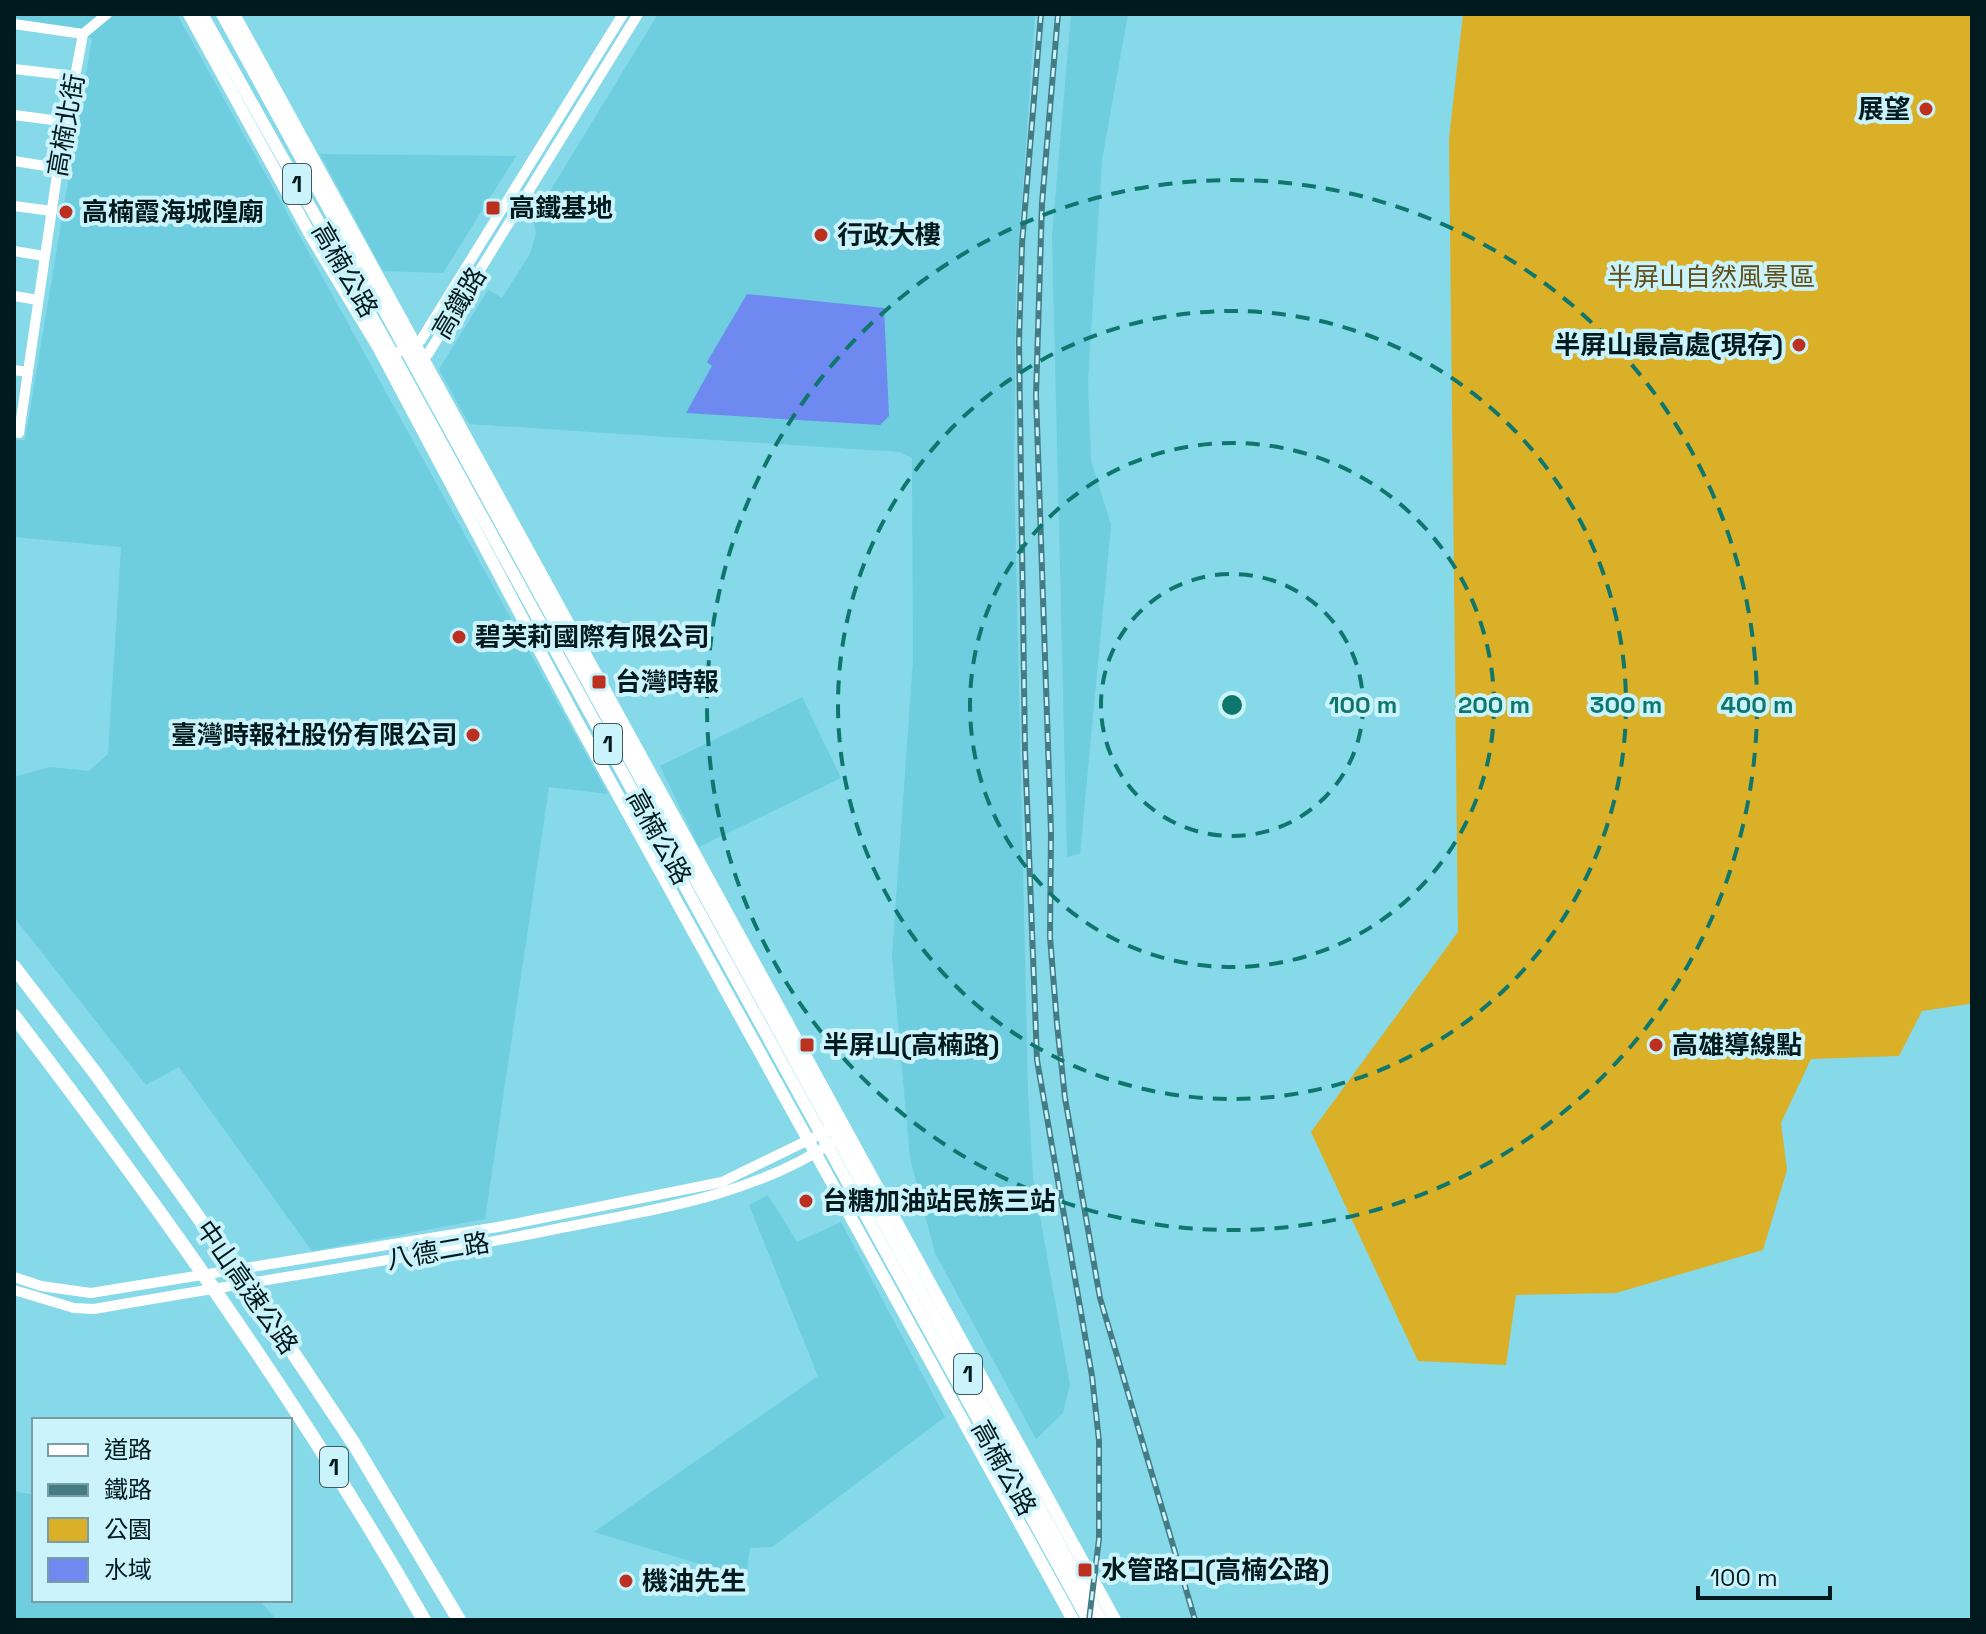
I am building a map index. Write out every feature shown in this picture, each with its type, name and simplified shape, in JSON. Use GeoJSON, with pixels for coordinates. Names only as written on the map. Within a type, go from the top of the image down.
{"type":"FeatureCollection","features":[{"type":"Feature","properties":{"kind":"highway","name":"中山高速公路"},"geometry":{"type":"LineString","coordinates":[[14,967],[266,1312],[354,1444],[459,1620]]}},
{"type":"Feature","properties":{"kind":"highway","name":"中山高速公路"},"geometry":{"type":"LineString","coordinates":[[14,1016],[236,1319],[330,1461],[424,1620]]}},
{"type":"Feature","properties":{"kind":"main road","name":"高楠公路"},"geometry":{"type":"LineString","coordinates":[[189,14],[394,363],[1115,1620]]}},
{"type":"Feature","properties":{"kind":"main road","name":"高楠公路"},"geometry":{"type":"LineString","coordinates":[[202,14],[317,233]]}},
{"type":"Feature","properties":{"kind":"main road","name":"高楠公路"},"geometry":{"type":"LineString","coordinates":[[222,14],[341,219]]}},
{"type":"Feature","properties":{"kind":"main road","name":"高楠公路"},"geometry":{"type":"LineString","coordinates":[[234,14],[417,360],[1101,1620]]}},
{"type":"Feature","properties":{"kind":"main road"},"geometry":{"type":"LineString","coordinates":[[317,233],[341,219]]}},
{"type":"Feature","properties":{"kind":"main road","name":"高楠公路"},"geometry":{"type":"LineString","coordinates":[[394,363],[812,1148],[1073,1620]]}},
{"type":"Feature","properties":{"kind":"main road","name":"高楠公路"},"geometry":{"type":"LineString","coordinates":[[835,1133],[1088,1620]]}},
{"type":"Feature","properties":{"kind":"street"},"geometry":{"type":"LineString","coordinates":[[14,24],[83,34],[107,14]]}},
{"type":"Feature","properties":{"kind":"street","name":"高鐵路"},"geometry":{"type":"LineString","coordinates":[[394,363],[410,346],[421,340],[623,14]]}},
{"type":"Feature","properties":{"kind":"street","name":"高鐵路"},"geometry":{"type":"LineString","coordinates":[[394,363],[417,360],[428,354],[638,14]]}},
{"type":"Feature","properties":{"kind":"street","name":"高楠北街"},"geometry":{"type":"LineString","coordinates":[[14,432],[19,433],[18,407],[28,372],[58,168],[83,34]]}},
{"type":"Feature","properties":{"kind":"street"},"geometry":{"type":"LineString","coordinates":[[14,69],[75,76]]}},
{"type":"Feature","properties":{"kind":"street"},"geometry":{"type":"LineString","coordinates":[[14,115],[68,122]]}},
{"type":"Feature","properties":{"kind":"street"},"geometry":{"type":"LineString","coordinates":[[14,161],[58,168]]}},
{"type":"Feature","properties":{"kind":"street"},"geometry":{"type":"LineString","coordinates":[[14,206],[52,211]]}},
{"type":"Feature","properties":{"kind":"street"},"geometry":{"type":"LineString","coordinates":[[481,242],[489,253]]}},
{"type":"Feature","properties":{"kind":"street"},"geometry":{"type":"LineString","coordinates":[[14,251],[44,256]]}},
{"type":"Feature","properties":{"kind":"street"},"geometry":{"type":"LineString","coordinates":[[14,296],[38,300]]}},
{"type":"Feature","properties":{"kind":"street"},"geometry":{"type":"LineString","coordinates":[[14,370],[28,372]]}},
{"type":"Feature","properties":{"kind":"street","name":"八德二路"},"geometry":{"type":"LineString","coordinates":[[14,1290],[74,1308],[94,1309],[488,1243],[718,1196],[835,1133]]}},
{"type":"Feature","properties":{"kind":"street","name":"八德二路"},"geometry":{"type":"LineString","coordinates":[[14,1277],[41,1286],[91,1293],[498,1227],[722,1182],[812,1148]]}},
{"type":"Feature","properties":{"kind":"shaded area"},"geometry":{"type":"Polygon","coordinates":[[[14,14],[177,14],[608,794],[549,787],[485,1219],[312,1251],[179,1067],[146,1085],[14,917],[14,777],[50,767],[89,771],[108,754],[121,547],[14,537],[14,440],[25,440],[92,38],[14,26],[14,14]]]}},
{"type":"Feature","properties":{"kind":"shaded area"},"geometry":{"type":"Polygon","coordinates":[[[658,14],[1035,14],[1016,284],[1014,467],[1028,1092],[1033,1177],[1070,1385],[1063,1413],[1036,1439],[935,1253],[910,1158],[892,956],[913,661],[912,458],[900,452],[469,424],[439,369],[488,290],[502,298],[530,254],[536,234],[533,219],[658,14]]]}},
{"type":"Feature","properties":{"kind":"shaded area"},"geometry":{"type":"Polygon","coordinates":[[[1071,14],[1128,14],[1102,160],[1088,381],[1091,461],[1111,525],[1080,854],[1067,857],[1052,236],[1071,14]]]}},
{"type":"Feature","properties":{"kind":"shaded area"},"geometry":{"type":"Polygon","coordinates":[[[320,154],[516,156],[443,273],[383,271],[320,154]]]}},
{"type":"Feature","properties":{"kind":"shaded area"},"geometry":{"type":"Polygon","coordinates":[[[802,697],[841,778],[699,847],[660,766],[802,697]]]}},
{"type":"Feature","properties":{"kind":"shaded area"},"geometry":{"type":"Polygon","coordinates":[[[768,1195],[797,1242],[841,1222],[945,1417],[772,1547],[750,1548],[746,1578],[594,1532],[818,1376],[749,1205],[768,1195]]]}},
{"type":"Feature","properties":{"kind":"shaded area"},"geometry":{"type":"Polygon","coordinates":[[[14,1491],[32,1495],[32,1602],[261,1602],[277,1620],[14,1620],[14,1491]]]}},
{"type":"Feature","properties":{"kind":"green space","name":"半屏山自然風景區"},"geometry":{"type":"Polygon","coordinates":[[[1463,14],[1972,14],[1972,998],[1969,1004],[1922,1011],[1899,1056],[1811,1059],[1781,1123],[1787,1170],[1763,1250],[1616,1293],[1516,1295],[1506,1365],[1418,1361],[1311,1132],[1458,932],[1449,139],[1463,14]]]}},
{"type":"Feature","properties":{"kind":"water"},"geometry":{"type":"Polygon","coordinates":[[[747,294],[884,308],[889,416],[880,425],[686,413],[712,366],[707,362],[747,294]]]}},
{"type":"Feature","properties":{"kind":"railway"},"geometry":{"type":"LineString","coordinates":[[1041,14],[1022,244],[1019,342],[1025,750],[1037,1060],[1092,1376],[1099,1441],[1099,1539],[1089,1620]]}},
{"type":"Feature","properties":{"kind":"railway"},"geometry":{"type":"LineString","coordinates":[[1058,14],[1042,203],[1036,395],[1051,832],[1050,937],[1057,1024],[1065,1098],[1100,1298],[1195,1620]]}},
{"type":"Feature","properties":{"kind":"place","name":"展望"},"geometry":{"type":"Point","coordinates":[1926,109]}},
{"type":"Feature","properties":{"kind":"place","name":"高鐵基地"},"geometry":{"type":"Point","coordinates":[493,208]}},
{"type":"Feature","properties":{"kind":"place","name":"高楠霞海城隍廟"},"geometry":{"type":"Point","coordinates":[66,212]}},
{"type":"Feature","properties":{"kind":"place","name":"行政大樓"},"geometry":{"type":"Point","coordinates":[821,235]}},
{"type":"Feature","properties":{"kind":"place","name":"半屏山最高處(現存)"},"geometry":{"type":"Point","coordinates":[1799,345]}},
{"type":"Feature","properties":{"kind":"place","name":"碧芙莉國際有限公司"},"geometry":{"type":"Point","coordinates":[459,637]}},
{"type":"Feature","properties":{"kind":"place","name":"台灣時報"},"geometry":{"type":"Point","coordinates":[599,682]}},
{"type":"Feature","properties":{"kind":"place","name":"臺灣時報社股份有限公司"},"geometry":{"type":"Point","coordinates":[473,735]}},
{"type":"Feature","properties":{"kind":"place","name":"半屏山(高楠路)"},"geometry":{"type":"Point","coordinates":[807,1045]}},
{"type":"Feature","properties":{"kind":"place","name":"高雄導線點"},"geometry":{"type":"Point","coordinates":[1656,1045]}},
{"type":"Feature","properties":{"kind":"place","name":"台糖加油站民族三站"},"geometry":{"type":"Point","coordinates":[806,1201]}},
{"type":"Feature","properties":{"kind":"place","name":"水管路口(高楠公路)"},"geometry":{"type":"Point","coordinates":[1085,1570]}},
{"type":"Feature","properties":{"kind":"place","name":"機油先生"},"geometry":{"type":"Point","coordinates":[626,1581]}}]}
